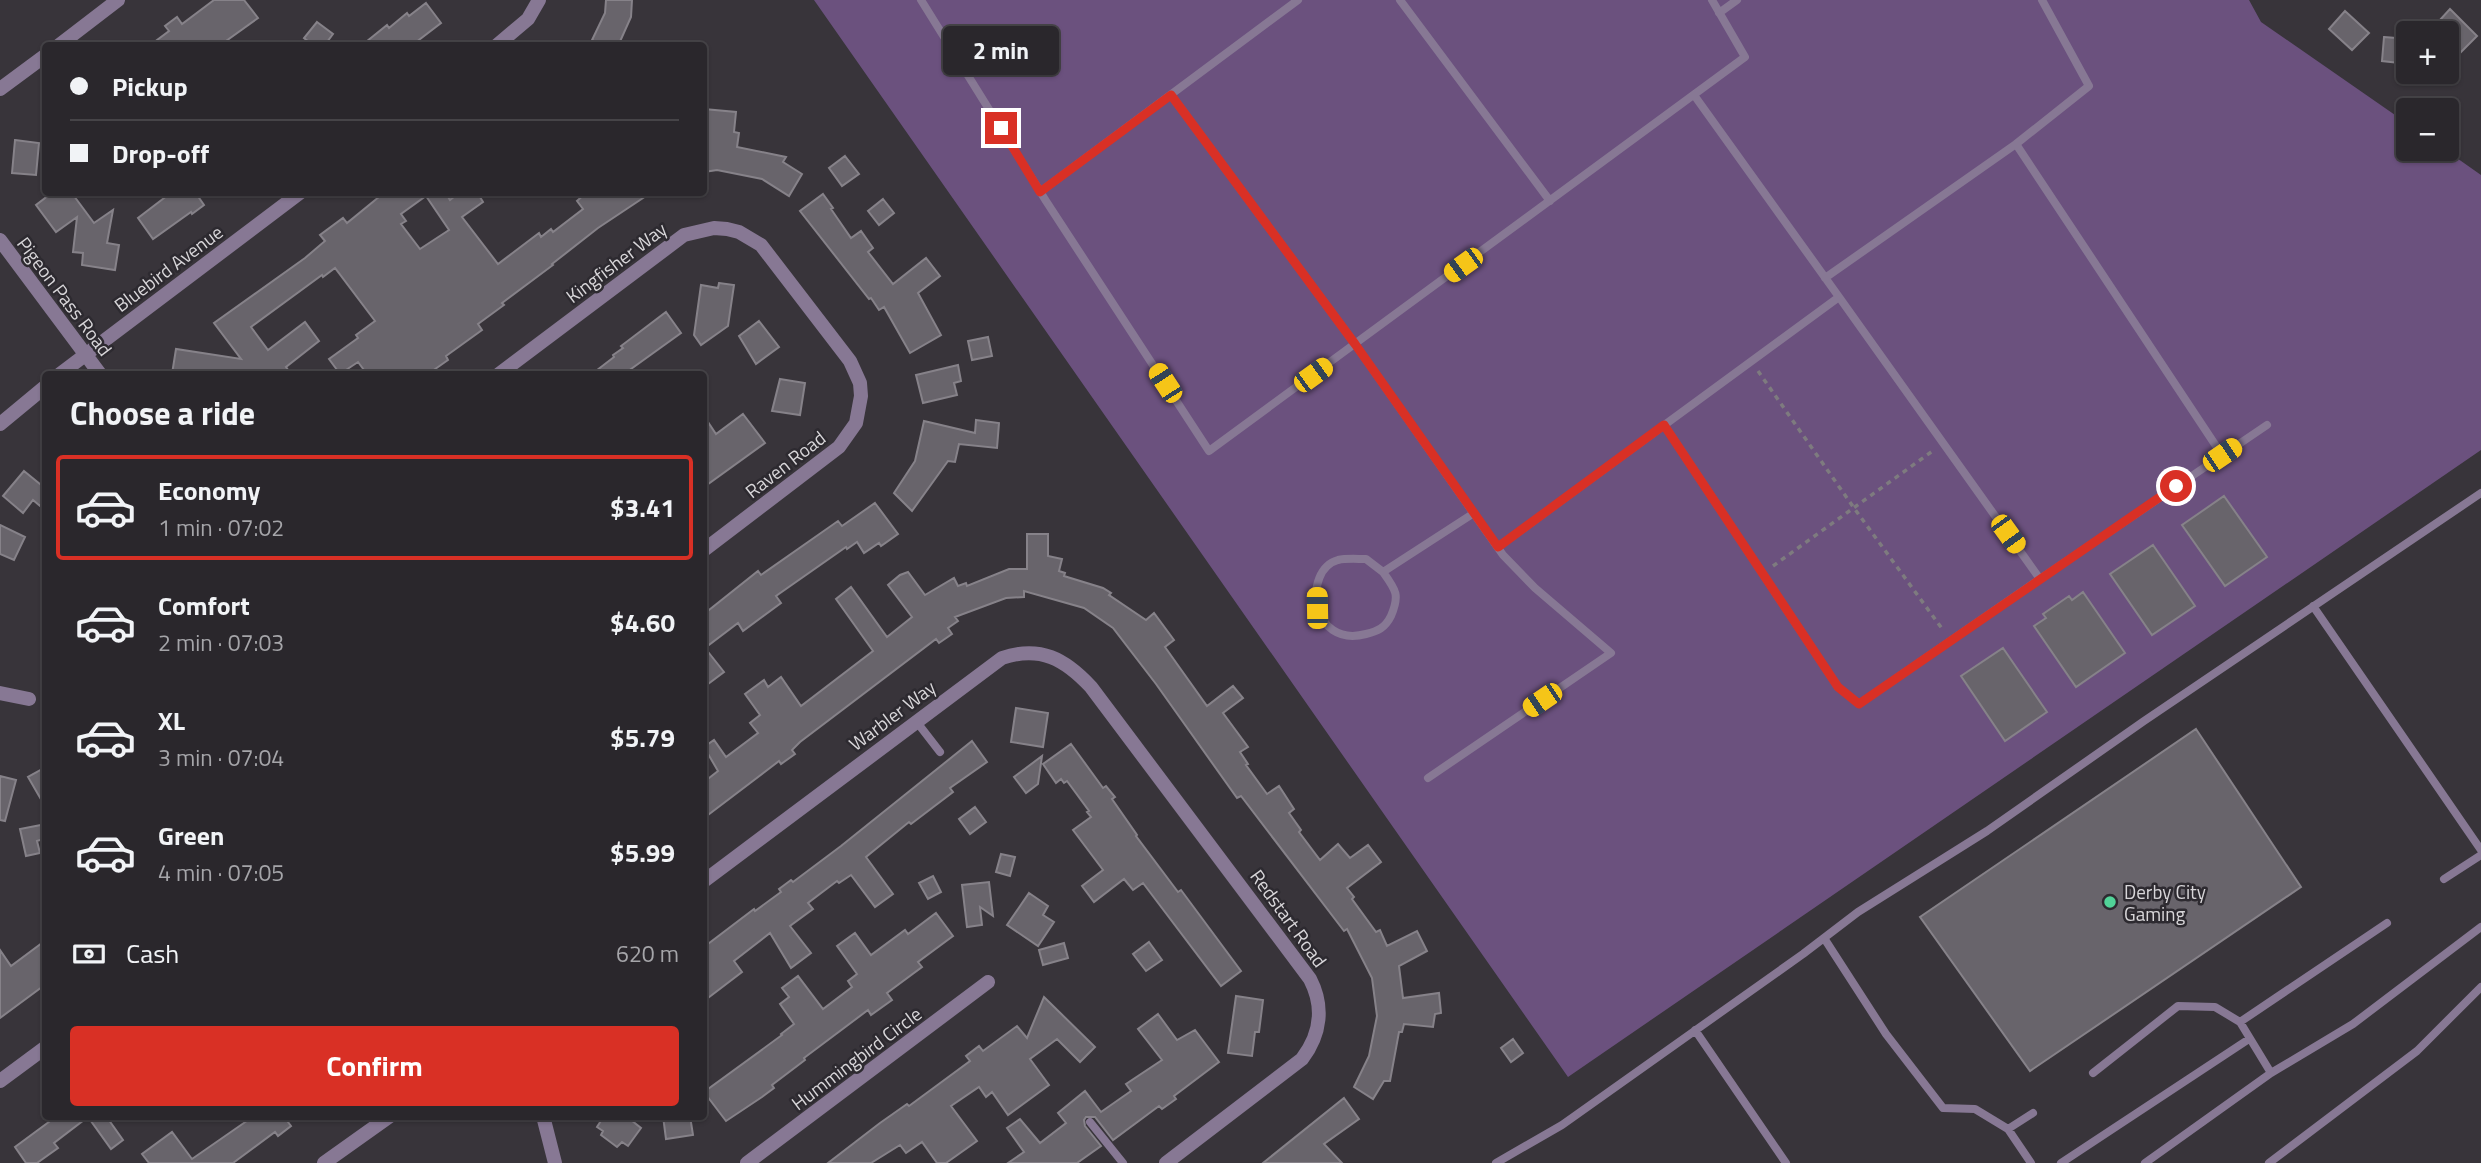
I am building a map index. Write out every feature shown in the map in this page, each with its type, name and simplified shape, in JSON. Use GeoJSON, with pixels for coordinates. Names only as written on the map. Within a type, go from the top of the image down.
{"type":"FeatureCollection","features":[{"type":"Feature","properties":{"kind":"street"},"geometry":{"type":"LineString","coordinates":[[63,42],[118,0]]}},
{"type":"Feature","properties":{"kind":"street"},"geometry":{"type":"LineString","coordinates":[[501,42],[528,19],[539,0]]}},
{"type":"Feature","properties":{"kind":"street"},"geometry":{"type":"LineString","coordinates":[[0,89],[42,58]]}},
{"type":"Feature","properties":{"kind":"street","name":"Bluebird Avenue"},"geometry":{"type":"LineString","coordinates":[[64,371],[296,196]]}},
{"type":"Feature","properties":{"kind":"street","name":"Kingfisher Way"},"geometry":{"type":"LineString","coordinates":[[503,371],[671,244],[695,231],[713,228],[739,232],[761,245],[818,319]]}},
{"type":"Feature","properties":{"kind":"street","name":"Pigeon Pass Road"},"geometry":{"type":"LineString","coordinates":[[0,240],[98,371]]}},
{"type":"Feature","properties":{"kind":"street","name":"Raven Road"},"geometry":{"type":"LineString","coordinates":[[707,548],[839,447],[856,423],[862,396],[856,371],[818,319]]}},
{"type":"Feature","properties":{"kind":"street"},"geometry":{"type":"LineString","coordinates":[[0,424],[42,389]]}},
{"type":"Feature","properties":{"kind":"street","name":"Warbler Way"},"geometry":{"type":"LineString","coordinates":[[707,879],[1002,658],[1027,652],[1049,656],[1076,670],[1107,708]]}},
{"type":"Feature","properties":{"kind":"street"},"geometry":{"type":"LineString","coordinates":[[0,693],[29,699]]}},
{"type":"Feature","properties":{"kind":"street","name":"Redstart Road"},"geometry":{"type":"LineString","coordinates":[[1107,708],[1310,979],[1320,1005],[1318,1029],[1302,1059],[1166,1163]]}},
{"type":"Feature","properties":{"kind":"street","name":"Hummingbird Circle"},"geometry":{"type":"LineString","coordinates":[[747,1163],[988,982]]}},
{"type":"Feature","properties":{"kind":"street"},"geometry":{"type":"LineString","coordinates":[[0,1082],[42,1050]]}},
{"type":"Feature","properties":{"kind":"street"},"geometry":{"type":"LineString","coordinates":[[324,1163],[384,1120]]}},
{"type":"Feature","properties":{"kind":"street"},"geometry":{"type":"LineString","coordinates":[[544,1120],[555,1163]]}},
{"type":"Feature","properties":{"kind":"lane"},"geometry":{"type":"LineString","coordinates":[[921,0],[1040,192],[1209,452],[1745,57],[1712,0]]}},
{"type":"Feature","properties":{"kind":"lane"},"geometry":{"type":"LineString","coordinates":[[1040,192],[1298,0]]}},
{"type":"Feature","properties":{"kind":"lane"},"geometry":{"type":"LineString","coordinates":[[1400,0],[1550,201]]}},
{"type":"Feature","properties":{"kind":"lane"},"geometry":{"type":"LineString","coordinates":[[1719,13],[1737,0]]}},
{"type":"Feature","properties":{"kind":"lane"},"geometry":{"type":"LineString","coordinates":[[1825,278],[2016,144],[2089,86],[2042,0]]}},
{"type":"Feature","properties":{"kind":"lane"},"geometry":{"type":"LineString","coordinates":[[1171,95],[1355,344],[1498,547],[1535,588],[1611,653],[1428,778]]}},
{"type":"Feature","properties":{"kind":"lane"},"geometry":{"type":"LineString","coordinates":[[1694,95],[2040,579]]}},
{"type":"Feature","properties":{"kind":"lane"},"geometry":{"type":"LineString","coordinates":[[2016,144],[2222,455]]}},
{"type":"Feature","properties":{"kind":"lane"},"geometry":{"type":"LineString","coordinates":[[1498,547],[1839,297]]}},
{"type":"Feature","properties":{"kind":"lane"},"geometry":{"type":"LineString","coordinates":[[1664,425],[1838,687],[1859,704],[2267,425]]}},
{"type":"Feature","properties":{"kind":"lane"},"geometry":{"type":"LineString","coordinates":[[1496,1163],[1562,1125],[1858,912],[1987,831],[2481,493]]}},
{"type":"Feature","properties":{"kind":"lane"},"geometry":{"type":"LineString","coordinates":[[1383,572],[1474,513]]}},
{"type":"Feature","properties":{"kind":"lane"},"geometry":{"type":"LineString","coordinates":[[1366,559],[1383,572],[1396,589],[1396,604],[1386,626],[1376,632],[1356,637],[1340,636],[1324,622],[1317,608],[1317,592],[1322,572],[1336,560],[1366,559]]}},
{"type":"Feature","properties":{"kind":"lane"},"geometry":{"type":"LineString","coordinates":[[2313,606],[2481,852],[2444,879]]}},
{"type":"Feature","properties":{"kind":"lane"},"geometry":{"type":"LineString","coordinates":[[916,721],[940,752]]}},
{"type":"Feature","properties":{"kind":"lane"},"geometry":{"type":"LineString","coordinates":[[2240,1022],[2387,923]]}},
{"type":"Feature","properties":{"kind":"lane"},"geometry":{"type":"LineString","coordinates":[[2145,1163],[2271,1073],[2353,1024],[2481,927]]}},
{"type":"Feature","properties":{"kind":"lane"},"geometry":{"type":"LineString","coordinates":[[1824,938],[1886,1034],[1943,1108],[1975,1109],[2008,1129],[2031,1163]]}},
{"type":"Feature","properties":{"kind":"lane"},"geometry":{"type":"LineString","coordinates":[[2269,1163],[2417,1051],[2481,987]]}},
{"type":"Feature","properties":{"kind":"lane"},"geometry":{"type":"LineString","coordinates":[[2093,1073],[2178,1006],[2215,1007],[2240,1022],[2271,1073]]}},
{"type":"Feature","properties":{"kind":"lane"},"geometry":{"type":"LineString","coordinates":[[1695,1030],[1786,1163]]}},
{"type":"Feature","properties":{"kind":"lane"},"geometry":{"type":"LineString","coordinates":[[2061,1163],[2249,1038]]}},
{"type":"Feature","properties":{"kind":"lane"},"geometry":{"type":"LineString","coordinates":[[2008,1129],[2033,1113]]}},
{"type":"Feature","properties":{"kind":"lane"},"geometry":{"type":"LineString","coordinates":[[1090,1122],[1123,1163]]}},
{"type":"Feature","properties":{"kind":"path"},"geometry":{"type":"LineString","coordinates":[[1751,361],[1951,640]]}},
{"type":"Feature","properties":{"kind":"path"},"geometry":{"type":"LineString","coordinates":[[1763,574],[1943,444]]}},
{"type":"Feature","properties":{"kind":"shaded area"},"geometry":{"type":"Polygon","coordinates":[[[814,0],[2249,0],[2261,22],[2396,116],[2396,161],[2459,160],[2481,175],[2481,450],[1568,1077],[814,0]]]}},
{"type":"Feature","properties":{"kind":"building"},"geometry":{"type":"Polygon","coordinates":[[[214,0],[244,0],[258,18],[225,42],[154,42],[169,31],[165,26],[177,17],[182,24],[214,0]]]}},
{"type":"Feature","properties":{"kind":"building"},"geometry":{"type":"Polygon","coordinates":[[[606,0],[632,0],[631,17],[620,42],[592,40],[605,13],[606,0]]]}},
{"type":"Feature","properties":{"kind":"building"},"geometry":{"type":"Polygon","coordinates":[[[426,3],[441,23],[416,42],[366,42],[387,25],[389,28],[407,13],[409,16],[426,3]]]}},
{"type":"Feature","properties":{"kind":"building"},"geometry":{"type":"Polygon","coordinates":[[[2450,9],[2477,36],[2459,54],[2459,21],[2439,21],[2450,9]]]}},
{"type":"Feature","properties":{"kind":"building"},"geometry":{"type":"Polygon","coordinates":[[[2345,11],[2369,33],[2352,50],[2329,29],[2345,11]]]}},
{"type":"Feature","properties":{"kind":"building"},"geometry":{"type":"Polygon","coordinates":[[[317,22],[333,34],[327,42],[309,42],[304,38],[317,22]]]}},
{"type":"Feature","properties":{"kind":"building"},"geometry":{"type":"Polygon","coordinates":[[[2384,37],[2396,38],[2396,63],[2382,61],[2384,37]]]}},
{"type":"Feature","properties":{"kind":"building"},"geometry":{"type":"Polygon","coordinates":[[[707,109],[736,112],[734,132],[739,133],[737,147],[786,157],[783,162],[802,174],[789,196],[762,179],[717,170],[707,172],[707,109]]]}},
{"type":"Feature","properties":{"kind":"building"},"geometry":{"type":"Polygon","coordinates":[[[15,140],[39,143],[36,175],[12,173],[15,140]]]}},
{"type":"Feature","properties":{"kind":"building"},"geometry":{"type":"Polygon","coordinates":[[[845,156],[859,174],[842,186],[829,168],[845,156]]]}},
{"type":"Feature","properties":{"kind":"building"},"geometry":{"type":"Polygon","coordinates":[[[823,194],[851,238],[861,231],[873,248],[868,252],[893,284],[926,258],[940,276],[918,293],[941,335],[910,353],[884,307],[879,310],[871,298],[869,299],[800,211],[823,194]]]}},
{"type":"Feature","properties":{"kind":"building"},"geometry":{"type":"Polygon","coordinates":[[[48,196],[74,196],[94,223],[113,210],[107,243],[119,245],[115,270],[82,265],[83,253],[73,252],[77,217],[56,232],[36,205],[48,196]]]}},
{"type":"Feature","properties":{"kind":"building"},"geometry":{"type":"Polygon","coordinates":[[[167,196],[198,196],[204,205],[153,239],[138,218],[167,196]]]}},
{"type":"Feature","properties":{"kind":"building"},"geometry":{"type":"Polygon","coordinates":[[[380,196],[426,196],[448,196],[450,200],[455,196],[479,196],[483,202],[462,217],[498,264],[539,233],[541,237],[551,229],[553,232],[583,209],[577,201],[583,196],[646,196],[598,228],[502,303],[504,305],[478,324],[482,330],[446,356],[448,360],[432,371],[365,371],[358,362],[344,371],[338,371],[329,359],[358,338],[356,335],[375,321],[335,268],[251,327],[268,350],[305,322],[319,341],[286,367],[289,371],[172,371],[176,349],[241,359],[214,323],[305,258],[325,241],[320,235],[343,218],[347,223],[380,196]],[[426,196],[401,214],[406,221],[401,224],[420,249],[449,230],[426,196]]]}},
{"type":"Feature","properties":{"kind":"building"},"geometry":{"type":"Polygon","coordinates":[[[883,199],[894,213],[879,225],[868,211],[883,199]]]}},
{"type":"Feature","properties":{"kind":"building"},"geometry":{"type":"Polygon","coordinates":[[[719,283],[734,285],[728,326],[701,345],[694,335],[701,285],[718,288],[719,283]]]}},
{"type":"Feature","properties":{"kind":"building"},"geometry":{"type":"Polygon","coordinates":[[[666,312],[681,333],[628,371],[596,371],[614,357],[613,355],[623,348],[621,346],[666,312]]]}},
{"type":"Feature","properties":{"kind":"building"},"geometry":{"type":"Polygon","coordinates":[[[759,321],[779,347],[756,364],[739,336],[759,321]]]}},
{"type":"Feature","properties":{"kind":"building"},"geometry":{"type":"Polygon","coordinates":[[[988,337],[992,356],[972,360],[968,341],[988,337]]]}},
{"type":"Feature","properties":{"kind":"building"},"geometry":{"type":"Polygon","coordinates":[[[958,365],[961,381],[954,383],[957,395],[923,403],[916,375],[958,365]]]}},
{"type":"Feature","properties":{"kind":"building"},"geometry":{"type":"Polygon","coordinates":[[[780,379],[805,383],[800,415],[772,411],[780,379]]]}},
{"type":"Feature","properties":{"kind":"building"},"geometry":{"type":"Polygon","coordinates":[[[743,414],[765,443],[707,485],[707,420],[716,434],[743,414]]]}},
{"type":"Feature","properties":{"kind":"building"},"geometry":{"type":"Polygon","coordinates":[[[976,420],[999,423],[997,448],[959,444],[955,462],[948,461],[912,511],[894,493],[915,461],[924,421],[975,433],[976,420]]]}},
{"type":"Feature","properties":{"kind":"building"},"geometry":{"type":"Polygon","coordinates":[[[24,471],[42,486],[40,506],[33,500],[23,513],[3,496],[24,471]]]}},
{"type":"Feature","properties":{"kind":"building"},"geometry":{"type":"Polygon","coordinates":[[[2224,496],[2267,557],[2225,586],[2182,525],[2224,496]]]}},
{"type":"Feature","properties":{"kind":"building"},"geometry":{"type":"Polygon","coordinates":[[[875,503],[898,534],[881,546],[879,543],[864,553],[857,542],[847,549],[846,547],[776,596],[781,603],[743,631],[738,623],[707,646],[707,612],[758,571],[761,575],[838,521],[842,526],[875,503]]]}},
{"type":"Feature","properties":{"kind":"building"},"geometry":{"type":"Polygon","coordinates":[[[0,525],[25,537],[14,560],[0,554],[0,525]]]}},
{"type":"Feature","properties":{"kind":"building"},"geometry":{"type":"Polygon","coordinates":[[[1027,534],[1048,534],[1048,556],[1062,559],[1059,571],[1065,573],[1064,576],[1103,588],[1146,620],[1154,613],[1174,640],[1165,647],[1207,706],[1233,686],[1243,698],[1223,713],[1248,747],[1240,752],[1248,764],[1246,765],[1267,794],[1279,786],[1294,809],[1289,813],[1301,830],[1299,832],[1320,860],[1338,844],[1350,858],[1368,845],[1381,862],[1347,888],[1376,932],[1380,930],[1387,946],[1417,931],[1427,951],[1399,966],[1403,998],[1439,993],[1441,1013],[1435,1014],[1433,1027],[1404,1024],[1402,1032],[1399,1032],[1390,1081],[1384,1081],[1373,1099],[1354,1087],[1369,1056],[1377,1016],[1372,978],[1347,929],[1344,931],[1241,796],[1237,798],[1113,628],[1084,608],[1024,591],[1024,597],[1006,598],[955,617],[958,621],[948,628],[952,634],[939,643],[936,639],[800,742],[792,750],[795,754],[781,764],[779,761],[707,816],[707,780],[718,771],[707,752],[707,745],[714,740],[726,757],[758,733],[750,723],[760,715],[745,694],[764,680],[768,687],[781,677],[801,706],[873,651],[836,599],[851,587],[887,637],[912,617],[888,585],[900,575],[908,572],[925,595],[954,578],[958,586],[966,583],[967,586],[1009,569],[1027,569],[1027,534]]]}},
{"type":"Feature","properties":{"kind":"building"},"geometry":{"type":"Polygon","coordinates":[[[2153,545],[2195,606],[2152,635],[2110,574],[2153,545]]]}},
{"type":"Feature","properties":{"kind":"building"},"geometry":{"type":"Polygon","coordinates":[[[2083,592],[2125,653],[2076,687],[2034,626],[2046,618],[2043,614],[2069,596],[2072,600],[2083,592]]]}},
{"type":"Feature","properties":{"kind":"building"},"geometry":{"type":"Polygon","coordinates":[[[2003,648],[2047,712],[2005,741],[1961,676],[2003,648]]]}},
{"type":"Feature","properties":{"kind":"building"},"geometry":{"type":"Polygon","coordinates":[[[707,651],[724,672],[707,685],[707,651]]]}},
{"type":"Feature","properties":{"kind":"building"},"geometry":{"type":"Polygon","coordinates":[[[1016,708],[1048,713],[1043,747],[1011,742],[1016,708]]]}},
{"type":"Feature","properties":{"kind":"building","name":"Derby City Gaming"},"geometry":{"type":"Polygon","coordinates":[[[2196,729],[2301,887],[2030,1071],[1920,917],[2196,729]]]}},
{"type":"Feature","properties":{"kind":"building"},"geometry":{"type":"Polygon","coordinates":[[[972,741],[987,762],[950,788],[953,792],[911,824],[909,822],[866,857],[893,894],[875,907],[851,875],[839,883],[837,881],[808,903],[813,909],[790,926],[811,953],[791,968],[770,933],[734,961],[742,972],[707,999],[707,945],[781,892],[779,889],[791,880],[793,882],[972,741]]]}},
{"type":"Feature","properties":{"kind":"building"},"geometry":{"type":"Polygon","coordinates":[[[1071,744],[1103,788],[1106,786],[1115,797],[1112,799],[1136,836],[1178,892],[1181,890],[1241,971],[1221,986],[1143,883],[1133,890],[1124,879],[1094,902],[1082,886],[1103,870],[1073,830],[1091,817],[1067,781],[1064,783],[1061,779],[1056,783],[1043,764],[1071,744]]]}},
{"type":"Feature","properties":{"kind":"building"},"geometry":{"type":"Polygon","coordinates":[[[1042,756],[1038,784],[1026,793],[1014,777],[1042,756]]]}},
{"type":"Feature","properties":{"kind":"building"},"geometry":{"type":"Polygon","coordinates":[[[42,769],[42,801],[28,777],[42,769]]]}},
{"type":"Feature","properties":{"kind":"building"},"geometry":{"type":"Polygon","coordinates":[[[0,776],[16,780],[5,821],[0,820],[0,776]]]}},
{"type":"Feature","properties":{"kind":"building"},"geometry":{"type":"Polygon","coordinates":[[[975,807],[986,822],[970,834],[959,819],[975,807]]]}},
{"type":"Feature","properties":{"kind":"building"},"geometry":{"type":"Polygon","coordinates":[[[42,825],[42,839],[37,841],[40,853],[26,856],[20,829],[42,825]]]}},
{"type":"Feature","properties":{"kind":"building"},"geometry":{"type":"Polygon","coordinates":[[[1001,854],[1015,857],[1010,876],[996,872],[1001,854]]]}},
{"type":"Feature","properties":{"kind":"building"},"geometry":{"type":"Polygon","coordinates":[[[933,876],[941,892],[928,899],[919,883],[933,876]]]}},
{"type":"Feature","properties":{"kind":"building"},"geometry":{"type":"Polygon","coordinates":[[[989,882],[993,916],[980,907],[982,925],[967,927],[962,885],[989,882]]]}},
{"type":"Feature","properties":{"kind":"building"},"geometry":{"type":"Polygon","coordinates":[[[1029,893],[1048,906],[1043,915],[1054,922],[1038,946],[1007,925],[1029,893]]]}},
{"type":"Feature","properties":{"kind":"building"},"geometry":{"type":"Polygon","coordinates":[[[936,913],[953,936],[918,962],[922,967],[887,993],[892,1000],[871,1015],[868,1010],[804,1058],[805,1060],[772,1085],[774,1088],[726,1121],[707,1096],[707,1090],[794,1024],[780,1004],[789,997],[782,988],[798,976],[823,1009],[852,987],[848,981],[857,974],[837,946],[855,933],[871,955],[905,930],[908,934],[936,913]]]}},
{"type":"Feature","properties":{"kind":"building"},"geometry":{"type":"Polygon","coordinates":[[[1149,942],[1162,960],[1146,971],[1133,954],[1149,942]]]}},
{"type":"Feature","properties":{"kind":"building"},"geometry":{"type":"Polygon","coordinates":[[[42,943],[42,987],[0,1018],[0,950],[11,966],[42,943]]]}},
{"type":"Feature","properties":{"kind":"building"},"geometry":{"type":"Polygon","coordinates":[[[1064,943],[1068,958],[1043,965],[1039,950],[1064,943]]]}},
{"type":"Feature","properties":{"kind":"building"},"geometry":{"type":"Polygon","coordinates":[[[1236,996],[1263,1000],[1259,1032],[1255,1032],[1252,1056],[1228,1053],[1236,996]]]}},
{"type":"Feature","properties":{"kind":"building"},"geometry":{"type":"Polygon","coordinates":[[[1044,997],[1095,1047],[1080,1062],[1057,1039],[1030,1059],[1049,1085],[1008,1115],[992,1092],[986,1097],[979,1087],[951,1106],[977,1141],[946,1163],[937,1163],[922,1142],[906,1153],[900,1145],[871,1163],[828,1163],[880,1123],[907,1104],[909,1106],[970,1061],[966,1056],[979,1046],[983,1051],[1017,1026],[1027,1038],[1044,997]]]}},
{"type":"Feature","properties":{"kind":"building"},"geometry":{"type":"Polygon","coordinates":[[[1158,1014],[1177,1040],[1195,1030],[1219,1062],[1174,1096],[1176,1099],[1162,1109],[1159,1106],[1113,1140],[1095,1117],[1086,1117],[1085,1126],[1101,1146],[1077,1163],[1008,1163],[1024,1152],[1007,1128],[1020,1119],[1040,1143],[1066,1123],[1058,1113],[1085,1091],[1101,1112],[1131,1091],[1126,1084],[1162,1060],[1138,1029],[1158,1014]]]}},
{"type":"Feature","properties":{"kind":"building"},"geometry":{"type":"Polygon","coordinates":[[[1513,1039],[1523,1053],[1511,1062],[1501,1048],[1513,1039]]]}},
{"type":"Feature","properties":{"kind":"building"},"geometry":{"type":"Polygon","coordinates":[[[1344,1098],[1359,1119],[1324,1144],[1342,1163],[1263,1163],[1344,1098]]]}},
{"type":"Feature","properties":{"kind":"building"},"geometry":{"type":"Polygon","coordinates":[[[52,1120],[84,1120],[54,1143],[58,1148],[37,1163],[26,1163],[15,1147],[52,1120]]]}},
{"type":"Feature","properties":{"kind":"building"},"geometry":{"type":"Polygon","coordinates":[[[90,1120],[109,1120],[123,1140],[111,1149],[90,1120]]]}},
{"type":"Feature","properties":{"kind":"building"},"geometry":{"type":"Polygon","coordinates":[[[248,1120],[291,1120],[288,1122],[291,1126],[278,1136],[275,1132],[233,1163],[149,1163],[142,1154],[172,1132],[192,1159],[248,1120]]]}},
{"type":"Feature","properties":{"kind":"building"},"geometry":{"type":"Polygon","coordinates":[[[601,1120],[631,1120],[641,1128],[628,1146],[622,1142],[617,1147],[601,1135],[603,1131],[597,1127],[601,1120]]]}},
{"type":"Feature","properties":{"kind":"building"},"geometry":{"type":"Polygon","coordinates":[[[664,1120],[691,1120],[693,1135],[666,1139],[664,1120]]]}},
{"type":"Feature","properties":{"kind":"place","name":"Derby City Gaming"},"geometry":{"type":"Point","coordinates":[2110,902]}},
{"type":"Feature","properties":{"kind":"route"},"geometry":{"type":"LineString","coordinates":[[1001,128],[1040,192],[1171,95],[1355,344],[1498,547],[1664,425],[1838,687],[1859,704],[2176,486]]}}]}
